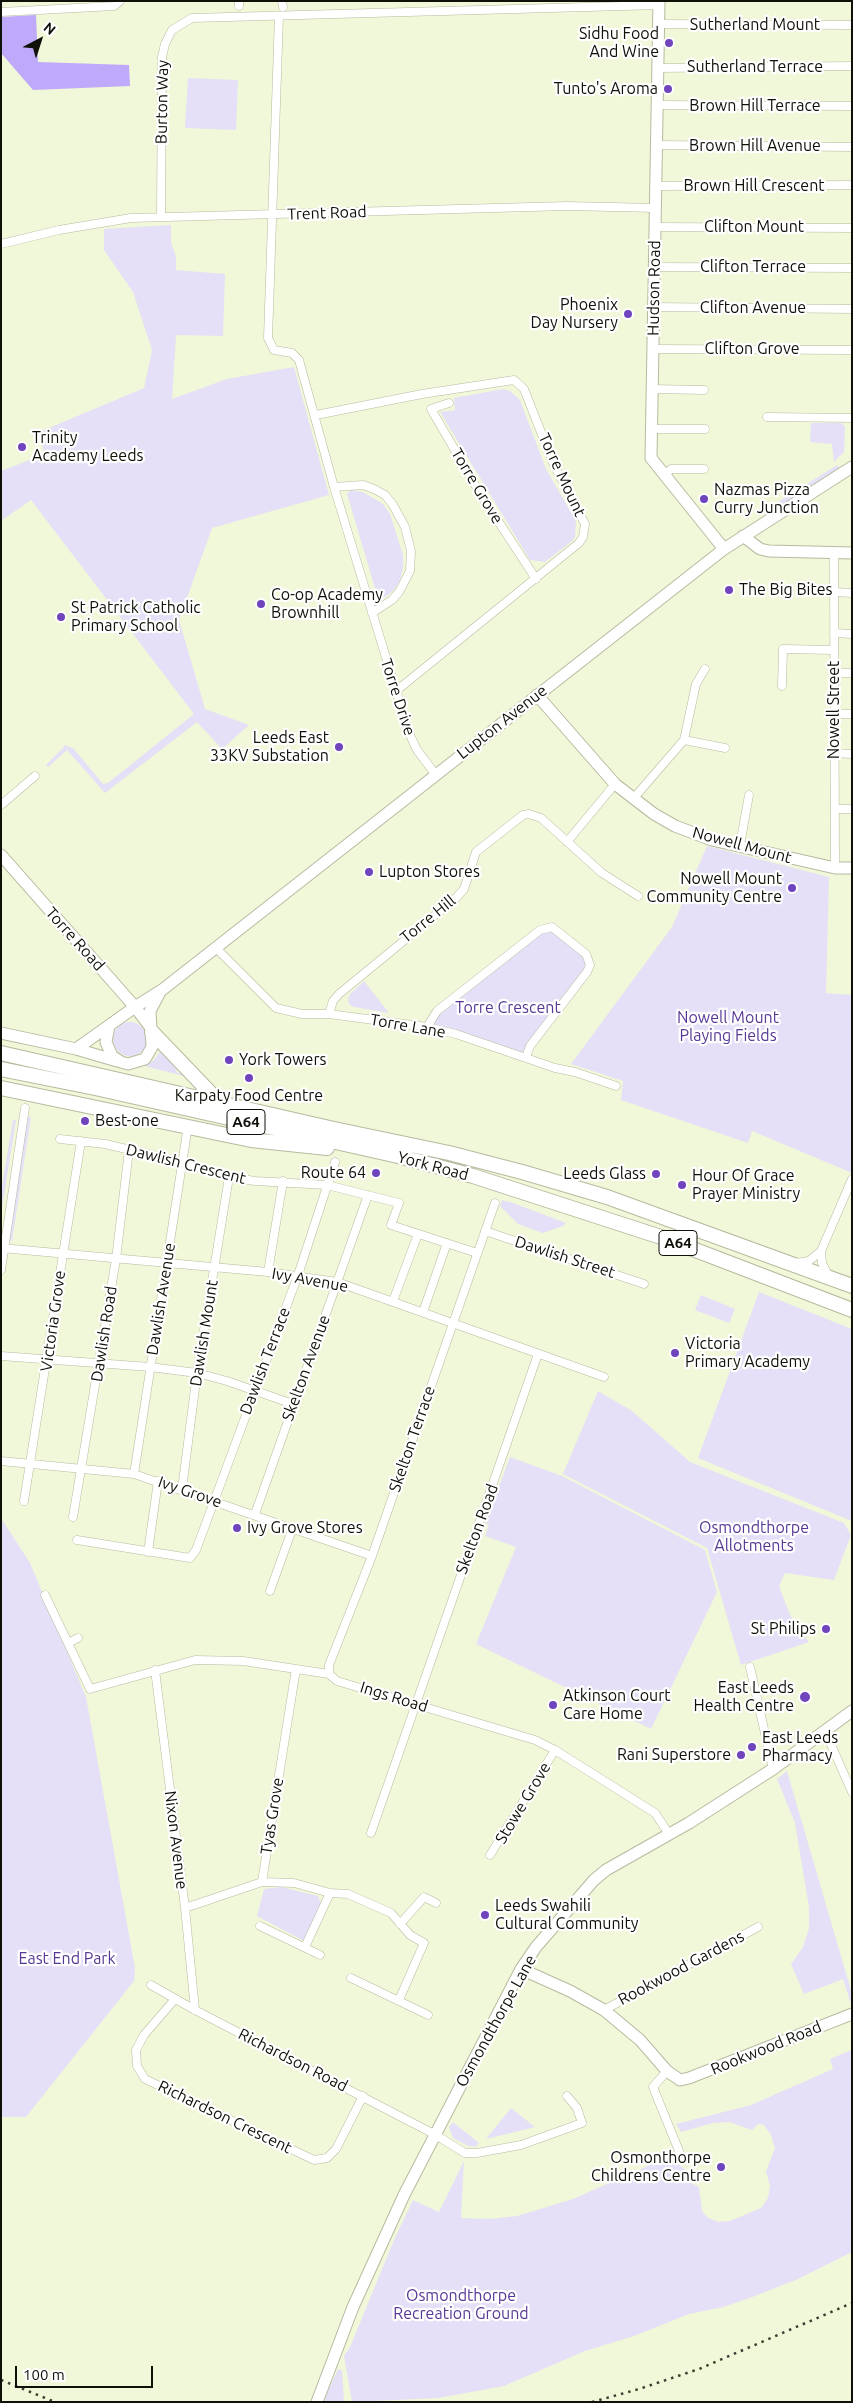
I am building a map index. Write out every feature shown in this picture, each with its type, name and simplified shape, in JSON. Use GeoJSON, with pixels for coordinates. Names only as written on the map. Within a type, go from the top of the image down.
{"type":"FeatureCollection","features":[{"type":"Feature","properties":{"kind":"highway","name":"A64"},"geometry":{"type":"LineString","coordinates":[[150,1028],[220,1103]]}},
{"type":"Feature","properties":{"kind":"highway","name":"York Road"},"geometry":{"type":"LineString","coordinates":[[1,1053],[449,1153],[522,1172],[607,1197],[852,1286]]}},
{"type":"Feature","properties":{"kind":"highway","name":"York Road"},"geometry":{"type":"LineString","coordinates":[[1,1070],[95,1088],[398,1156],[473,1176],[664,1238],[852,1310]]}},
{"type":"Feature","properties":{"kind":"highway"},"geometry":{"type":"LineString","coordinates":[[1,1088],[251,1140],[398,1156]]}},
{"type":"Feature","properties":{"kind":"street"},"geometry":{"type":"LineString","coordinates":[[31,1],[32,10]]}},
{"type":"Feature","properties":{"kind":"street"},"geometry":{"type":"LineString","coordinates":[[1,12],[114,6],[120,1]]}},
{"type":"Feature","properties":{"kind":"street","name":"Burton Way"},"geometry":{"type":"LineString","coordinates":[[161,217],[160,72],[163,50],[168,36],[178,26],[200,17],[659,3]]}},
{"type":"Feature","properties":{"kind":"street","name":"Hudson Road"},"geometry":{"type":"LineString","coordinates":[[659,3],[651,458],[724,549]]}},
{"type":"Feature","properties":{"kind":"street"},"geometry":{"type":"LineString","coordinates":[[272,214],[279,16]]}},
{"type":"Feature","properties":{"kind":"street","name":"Sutherland Mount"},"geometry":{"type":"LineString","coordinates":[[659,24],[852,25]]}},
{"type":"Feature","properties":{"kind":"street","name":"Sutherland Terrace"},"geometry":{"type":"LineString","coordinates":[[659,68],[852,66]]}},
{"type":"Feature","properties":{"kind":"street","name":"Brown Hill Terrace"},"geometry":{"type":"LineString","coordinates":[[658,105],[852,106]]}},
{"type":"Feature","properties":{"kind":"street","name":"Brown Hill Avenue"},"geometry":{"type":"LineString","coordinates":[[657,145],[852,147]]}},
{"type":"Feature","properties":{"kind":"street","name":"Brown Hill Crescent"},"geometry":{"type":"LineString","coordinates":[[656,186],[852,185]]}},
{"type":"Feature","properties":{"kind":"street","name":"Trent Road"},"geometry":{"type":"LineString","coordinates":[[1,244],[60,230],[131,218],[567,206],[656,208]]}},
{"type":"Feature","properties":{"kind":"street","name":"Torre Drive"},"geometry":{"type":"LineString","coordinates":[[272,214],[268,338],[274,350],[292,353],[301,365],[334,487],[412,742],[436,775]]}},
{"type":"Feature","properties":{"kind":"street","name":"Clifton Mount"},"geometry":{"type":"LineString","coordinates":[[655,227],[852,228]]}},
{"type":"Feature","properties":{"kind":"street","name":"Clifton Terrace"},"geometry":{"type":"LineString","coordinates":[[655,267],[852,268]]}},
{"type":"Feature","properties":{"kind":"street","name":"Clifton Avenue"},"geometry":{"type":"LineString","coordinates":[[654,307],[852,309]]}},
{"type":"Feature","properties":{"kind":"street","name":"Clifton Grove"},"geometry":{"type":"LineString","coordinates":[[653,348],[852,350]]}},
{"type":"Feature","properties":{"kind":"street","name":"Torre Mount"},"geometry":{"type":"LineString","coordinates":[[316,415],[344,408],[514,380],[524,388],[554,465],[581,516],[586,530],[579,543],[396,691]]}},
{"type":"Feature","properties":{"kind":"street"},"geometry":{"type":"LineString","coordinates":[[652,389],[704,390]]}},
{"type":"Feature","properties":{"kind":"street","name":"Torre Grove"},"geometry":{"type":"LineString","coordinates":[[449,403],[431,409],[481,495],[536,579]]}},
{"type":"Feature","properties":{"kind":"street"},"geometry":{"type":"LineString","coordinates":[[766,417],[852,418]]}},
{"type":"Feature","properties":{"kind":"street"},"geometry":{"type":"LineString","coordinates":[[651,429],[704,429]]}},
{"type":"Feature","properties":{"kind":"street","name":"Lupton Avenue"},"geometry":{"type":"LineString","coordinates":[[76,1049],[162,990],[724,549],[852,467]]}},
{"type":"Feature","properties":{"kind":"street"},"geometry":{"type":"LineString","coordinates":[[665,475],[672,469],[704,470]]}},
{"type":"Feature","properties":{"kind":"street"},"geometry":{"type":"LineString","coordinates":[[334,487],[362,485],[385,496],[398,512],[407,535],[411,559],[406,580],[392,600],[372,613]]}},
{"type":"Feature","properties":{"kind":"street"},"geometry":{"type":"LineString","coordinates":[[743,536],[760,549],[769,551],[852,553]]}},
{"type":"Feature","properties":{"kind":"street","name":"Nowell Street"},"geometry":{"type":"LineString","coordinates":[[834,552],[835,868]]}},
{"type":"Feature","properties":{"kind":"street"},"geometry":{"type":"LineString","coordinates":[[834,592],[852,593]]}},
{"type":"Feature","properties":{"kind":"street"},"geometry":{"type":"LineString","coordinates":[[834,633],[852,634]]}},
{"type":"Feature","properties":{"kind":"street"},"geometry":{"type":"LineString","coordinates":[[782,686],[783,649],[834,650]]}},
{"type":"Feature","properties":{"kind":"street"},"geometry":{"type":"LineString","coordinates":[[633,799],[684,740],[696,684],[705,669]]}},
{"type":"Feature","properties":{"kind":"street"},"geometry":{"type":"LineString","coordinates":[[834,673],[852,673]]}},
{"type":"Feature","properties":{"kind":"street","name":"Nowell Mount"},"geometry":{"type":"LineString","coordinates":[[537,695],[615,784],[633,799],[675,826],[712,840],[835,868],[852,868]]}},
{"type":"Feature","properties":{"kind":"street"},"geometry":{"type":"LineString","coordinates":[[834,714],[852,714]]}},
{"type":"Feature","properties":{"kind":"street"},"geometry":{"type":"LineString","coordinates":[[684,740],[725,748]]}},
{"type":"Feature","properties":{"kind":"street"},"geometry":{"type":"LineString","coordinates":[[834,754],[852,754]]}},
{"type":"Feature","properties":{"kind":"street"},"geometry":{"type":"LineString","coordinates":[[1,806],[35,776]]}},
{"type":"Feature","properties":{"kind":"street"},"geometry":{"type":"LineString","coordinates":[[567,842],[615,784]]}},
{"type":"Feature","properties":{"kind":"street"},"geometry":{"type":"LineString","coordinates":[[740,845],[749,795]]}},
{"type":"Feature","properties":{"kind":"street"},"geometry":{"type":"LineString","coordinates":[[835,809],[852,809]]}},
{"type":"Feature","properties":{"kind":"street","name":"Torre Hill"},"geometry":{"type":"LineString","coordinates":[[330,1014],[333,1001],[338,994],[456,898],[464,889],[476,852],[517,818],[529,814],[535,815],[602,873],[638,896]]}},
{"type":"Feature","properties":{"kind":"street","name":"Torre Road"},"geometry":{"type":"LineString","coordinates":[[1,855],[135,1007],[150,1028]]}},
{"type":"Feature","properties":{"kind":"street"},"geometry":{"type":"LineString","coordinates":[[427,1028],[437,1010],[540,930],[552,927],[586,954],[590,965],[587,972],[530,1046],[526,1058]]}},
{"type":"Feature","properties":{"kind":"street","name":"Torre Lane"},"geometry":{"type":"LineString","coordinates":[[216,948],[276,1008],[302,1014],[330,1014],[456,1034],[616,1086]]}},
{"type":"Feature","properties":{"kind":"street","name":"Lupton Avenue"},"geometry":{"type":"LineString","coordinates":[[121,1062],[133,1064],[145,1059],[152,1048],[150,1011],[162,990]]}},
{"type":"Feature","properties":{"kind":"street"},"geometry":{"type":"LineString","coordinates":[[121,1062],[112,1056],[107,1049],[106,1042],[113,1023],[133,1016],[150,1028]]}},
{"type":"Feature","properties":{"kind":"street"},"geometry":{"type":"LineString","coordinates":[[1,1033],[76,1049],[121,1062]]}},
{"type":"Feature","properties":{"kind":"street"},"geometry":{"type":"LineString","coordinates":[[1,1270],[25,1108]]}},
{"type":"Feature","properties":{"kind":"street","name":"Dawlish Avenue"},"geometry":{"type":"LineString","coordinates":[[134,1474],[186,1140],[187,1132],[184,1125]]}},
{"type":"Feature","properties":{"kind":"street","name":"Dawlish Crescent"},"geometry":{"type":"LineString","coordinates":[[60,1140],[81,1141],[129,1150],[182,1162],[230,1177],[254,1181],[283,1181],[327,1185],[368,1194],[399,1203],[391,1225],[418,1234]]}},
{"type":"Feature","properties":{"kind":"street","name":"Victoria Grove"},"geometry":{"type":"LineString","coordinates":[[24,1501],[81,1141]]}},
{"type":"Feature","properties":{"kind":"street","name":"Dawlish Road"},"geometry":{"type":"LineString","coordinates":[[73,1517],[116,1259],[129,1150]]}},
{"type":"Feature","properties":{"kind":"street","name":"Dawlish Terrace"},"geometry":{"type":"LineString","coordinates":[[148,1552],[190,1558],[196,1550],[298,1275],[335,1162]]}},
{"type":"Feature","properties":{"kind":"street","name":"Dawlish Mount"},"geometry":{"type":"LineString","coordinates":[[182,1489],[197,1374],[230,1177]]}},
{"type":"Feature","properties":{"kind":"street"},"geometry":{"type":"LineString","coordinates":[[791,1263],[810,1261],[821,1251],[852,1179]]}},
{"type":"Feature","properties":{"kind":"street"},"geometry":{"type":"LineString","coordinates":[[268,1272],[283,1181]]}},
{"type":"Feature","properties":{"kind":"street","name":"Skelton Avenue"},"geometry":{"type":"LineString","coordinates":[[254,1514],[368,1194]]}},
{"type":"Feature","properties":{"kind":"street","name":"Skelton Terrace"},"geometry":{"type":"LineString","coordinates":[[329,1674],[329,1665],[372,1556],[495,1203]]}},
{"type":"Feature","properties":{"kind":"street","name":"Dawlish Street"},"geometry":{"type":"LineString","coordinates":[[485,1231],[644,1284]]}},
{"type":"Feature","properties":{"kind":"street"},"geometry":{"type":"LineString","coordinates":[[393,1301],[418,1234],[478,1253]]}},
{"type":"Feature","properties":{"kind":"street"},"geometry":{"type":"LineString","coordinates":[[423,1312],[447,1243]]}},
{"type":"Feature","properties":{"kind":"street","name":"Ivy Avenue"},"geometry":{"type":"LineString","coordinates":[[3,1249],[268,1272],[337,1282],[604,1377]]}},
{"type":"Feature","properties":{"kind":"street"},"geometry":{"type":"LineString","coordinates":[[821,1251],[822,1264],[829,1278]]}},
{"type":"Feature","properties":{"kind":"street","name":"Skelton Road"},"geometry":{"type":"LineString","coordinates":[[371,1833],[538,1354]]}},
{"type":"Feature","properties":{"kind":"street"},"geometry":{"type":"LineString","coordinates":[[1,1356],[150,1367],[197,1374],[254,1390],[293,1404]]}},
{"type":"Feature","properties":{"kind":"street","name":"Ivy Grove"},"geometry":{"type":"LineString","coordinates":[[1,1461],[134,1474],[293,1527],[372,1556]]}},
{"type":"Feature","properties":{"kind":"street"},"geometry":{"type":"LineString","coordinates":[[76,1540],[148,1552],[158,1481]]}},
{"type":"Feature","properties":{"kind":"street"},"geometry":{"type":"LineString","coordinates":[[270,1592],[293,1527]]}},
{"type":"Feature","properties":{"kind":"street"},"geometry":{"type":"LineString","coordinates":[[46,1595],[68,1643],[78,1638]]}},
{"type":"Feature","properties":{"kind":"street","name":"Ings Road"},"geometry":{"type":"LineString","coordinates":[[68,1643],[90,1689],[195,1660],[243,1661],[329,1674],[337,1681],[535,1740],[555,1750],[655,1813],[662,1820],[669,1834]]}},
{"type":"Feature","properties":{"kind":"street"},"geometry":{"type":"LineString","coordinates":[[750,1667],[772,1769]]}},
{"type":"Feature","properties":{"kind":"street","name":"Tyas Grove"},"geometry":{"type":"LineString","coordinates":[[262,1882],[296,1669]]}},
{"type":"Feature","properties":{"kind":"street","name":"Nixon Avenue"},"geometry":{"type":"LineString","coordinates":[[155,1670],[185,1908],[195,2010]]}},
{"type":"Feature","properties":{"kind":"street","name":"Osmondthorpe Lane"},"geometry":{"type":"LineString","coordinates":[[317,2402],[353,2308],[404,2195],[521,1969],[536,1947],[594,1880],[606,1870],[669,1834],[772,1769],[852,1711]]}},
{"type":"Feature","properties":{"kind":"street"},"geometry":{"type":"LineString","coordinates":[[825,1732],[852,1792]]}},
{"type":"Feature","properties":{"kind":"street","name":"Stowe Grove"},"geometry":{"type":"LineString","coordinates":[[490,1855],[555,1750]]}},
{"type":"Feature","properties":{"kind":"street"},"geometry":{"type":"LineString","coordinates":[[185,1908],[262,1882],[294,1883],[330,1893],[348,1894],[365,1900],[391,1913],[410,1935],[424,1943],[399,2000]]}},
{"type":"Feature","properties":{"kind":"street"},"geometry":{"type":"LineString","coordinates":[[305,1948],[330,1893]]}},
{"type":"Feature","properties":{"kind":"street"},"geometry":{"type":"LineString","coordinates":[[400,1924],[424,1897],[436,1903]]}},
{"type":"Feature","properties":{"kind":"street"},"geometry":{"type":"LineString","coordinates":[[260,1926],[320,1955]]}},
{"type":"Feature","properties":{"kind":"street","name":"Rookwood Gardens"},"geometry":{"type":"LineString","coordinates":[[604,2010],[758,1926]]}},
{"type":"Feature","properties":{"kind":"street"},"geometry":{"type":"LineString","coordinates":[[521,1969],[570,1991],[604,2010],[640,2040],[668,2071],[653,2087],[681,2156]]}},
{"type":"Feature","properties":{"kind":"street"},"geometry":{"type":"LineString","coordinates":[[351,1978],[428,2015]]}},
{"type":"Feature","properties":{"kind":"street","name":"Richardson Road"},"geometry":{"type":"LineString","coordinates":[[151,1984],[195,2010],[363,2096],[460,2150],[471,2154],[521,2145],[582,2123],[577,2108],[567,2096]]}},
{"type":"Feature","properties":{"kind":"street","name":"Richardson Crescent"},"geometry":{"type":"LineString","coordinates":[[175,1999],[144,2035],[136,2050],[137,2066],[145,2079],[314,2160],[327,2158],[336,2149],[363,2096]]}},
{"type":"Feature","properties":{"kind":"street","name":"Rookwood Road"},"geometry":{"type":"LineString","coordinates":[[668,2071],[680,2080],[690,2078],[852,2014]]}},
{"type":"Feature","properties":{"kind":"green space"},"geometry":{"type":"Polygon","coordinates":[[[188,78],[238,80],[236,130],[185,128],[188,78]]]}},
{"type":"Feature","properties":{"kind":"green space"},"geometry":{"type":"Polygon","coordinates":[[[171,225],[171,242],[176,257],[176,270],[225,274],[223,336],[176,335],[172,399],[227,379],[294,367],[329,495],[212,528],[179,620],[205,709],[249,725],[222,749],[197,722],[105,793],[67,750],[48,767],[46,765],[64,747],[63,745],[73,748],[103,784],[108,783],[194,714],[31,500],[1,521],[1,471],[45,454],[37,433],[144,388],[152,350],[133,292],[104,250],[104,229],[171,225]]]}},
{"type":"Feature","properties":{"kind":"green space"},"geometry":{"type":"Polygon","coordinates":[[[503,389],[510,391],[520,400],[546,469],[576,521],[575,537],[572,541],[545,562],[530,560],[440,412],[455,410],[454,398],[503,389]]]}},
{"type":"Feature","properties":{"kind":"green space"},"geometry":{"type":"Polygon","coordinates":[[[811,423],[841,423],[845,427],[844,452],[834,462],[832,444],[810,442],[811,423]]]}},
{"type":"Feature","properties":{"kind":"green space"},"geometry":{"type":"Polygon","coordinates":[[[837,465],[840,468],[774,510],[772,506],[837,465]]]}},
{"type":"Feature","properties":{"kind":"green space"},"geometry":{"type":"Polygon","coordinates":[[[351,490],[363,492],[383,504],[390,514],[403,555],[400,581],[393,591],[382,599],[378,598],[347,494],[351,490]]]}},
{"type":"Feature","properties":{"kind":"green space","name":"Nowell Mount Playing Fields"},"geometry":{"type":"Polygon","coordinates":[[[707,846],[829,877],[826,993],[852,995],[852,1173],[752,1131],[748,1143],[621,1100],[623,1081],[571,1064],[672,927],[707,846]]]}},
{"type":"Feature","properties":{"kind":"green space","name":"Torre Crescent"},"geometry":{"type":"Polygon","coordinates":[[[548,927],[586,954],[590,965],[526,1057],[427,1027],[429,1021],[548,927]]]}},
{"type":"Feature","properties":{"kind":"green space"},"geometry":{"type":"Polygon","coordinates":[[[364,981],[389,1013],[354,1007],[349,1004],[350,994],[364,981]]]}},
{"type":"Feature","properties":{"kind":"green space"},"geometry":{"type":"Polygon","coordinates":[[[130,1022],[142,1027],[147,1039],[142,1051],[130,1056],[118,1051],[113,1039],[118,1027],[130,1022]]]}},
{"type":"Feature","properties":{"kind":"green space"},"geometry":{"type":"Polygon","coordinates":[[[161,1050],[180,1065],[176,1072],[182,1074],[185,1070],[191,1078],[145,1066],[154,1060],[161,1050]]]}},
{"type":"Feature","properties":{"kind":"green space"},"geometry":{"type":"Polygon","coordinates":[[[28,1117],[31,1117],[12,1241],[8,1240],[28,1117]]]}},
{"type":"Feature","properties":{"kind":"green space"},"geometry":{"type":"Polygon","coordinates":[[[13,1120],[16,1120],[1,1214],[1,1192],[13,1120]]]}},
{"type":"Feature","properties":{"kind":"green space"},"geometry":{"type":"Polygon","coordinates":[[[502,1200],[566,1223],[563,1226],[543,1233],[518,1224],[500,1206],[502,1200]]]}},
{"type":"Feature","properties":{"kind":"green space"},"geometry":{"type":"Polygon","coordinates":[[[759,1292],[852,1329],[852,1521],[698,1458],[759,1292]]]}},
{"type":"Feature","properties":{"kind":"green space"},"geometry":{"type":"Polygon","coordinates":[[[701,1295],[735,1309],[729,1323],[695,1310],[701,1295]]]}},
{"type":"Feature","properties":{"kind":"green space","name":"Osmondthorpe Allotments"},"geometry":{"type":"Polygon","coordinates":[[[598,1391],[632,1411],[690,1462],[844,1523],[851,1535],[834,1580],[785,1573],[779,1586],[790,1615],[809,1642],[741,1665],[707,1548],[563,1474],[598,1391]]]}},
{"type":"Feature","properties":{"kind":"green space"},"geometry":{"type":"Polygon","coordinates":[[[510,1457],[562,1476],[705,1550],[717,1592],[651,1729],[476,1644],[516,1547],[485,1536],[489,1525],[485,1523],[510,1457]]]}},
{"type":"Feature","properties":{"kind":"green space","name":"East End Park"},"geometry":{"type":"Polygon","coordinates":[[[1,1518],[30,1563],[86,1697],[135,1968],[134,1981],[26,2117],[1,2117],[1,1518]]]}},
{"type":"Feature","properties":{"kind":"green space"},"geometry":{"type":"Polygon","coordinates":[[[787,1771],[852,1994],[851,2004],[843,1979],[804,1994],[791,1964],[803,1947],[809,1928],[809,1907],[795,1823],[777,1779],[787,1771]]]}},
{"type":"Feature","properties":{"kind":"green space"},"geometry":{"type":"Polygon","coordinates":[[[281,1887],[318,1896],[321,1903],[304,1941],[257,1916],[264,1889],[281,1887]]]}},
{"type":"Feature","properties":{"kind":"green space","name":"Osmondthorpe Recreation Ground"},"geometry":{"type":"Polygon","coordinates":[[[852,2050],[852,2252],[798,2279],[755,2296],[723,2307],[689,2314],[634,2336],[585,2351],[504,2386],[438,2398],[352,2402],[344,2356],[350,2347],[394,2240],[413,2200],[439,2212],[464,2161],[461,2218],[490,2219],[517,2216],[573,2199],[675,2154],[679,2165],[686,2170],[682,2178],[699,2187],[702,2211],[708,2218],[719,2222],[730,2221],[761,2208],[768,2198],[770,2186],[766,2171],[775,2148],[771,2135],[764,2125],[758,2124],[752,2130],[729,2122],[713,2123],[681,2132],[676,2124],[751,2105],[833,2069],[830,2059],[852,2050]]]}},
{"type":"Feature","properties":{"kind":"green space"},"geometry":{"type":"Polygon","coordinates":[[[511,2108],[535,2127],[486,2139],[511,2108]]]}},
{"type":"Feature","properties":{"kind":"green space"},"geometry":{"type":"Polygon","coordinates":[[[453,2122],[479,2143],[475,2147],[468,2146],[453,2138],[449,2127],[453,2122]]]}},
{"type":"Feature","properties":{"kind":"green space"},"geometry":{"type":"Polygon","coordinates":[[[338,2369],[342,2370],[344,2402],[323,2402],[338,2369]]]}},
{"type":"Feature","properties":{"kind":"shaded area"},"geometry":{"type":"Polygon","coordinates":[[[36,15],[38,62],[129,65],[130,86],[33,90],[1,53],[1,17],[36,15]]]}},
{"type":"Feature","properties":{"kind":"railway"},"geometry":{"type":"LineString","coordinates":[[592,2402],[699,2369],[852,2303]]}},
{"type":"Feature","properties":{"kind":"railway"},"geometry":{"type":"LineString","coordinates":[[1,2380],[55,2402]]}},
{"type":"Feature","properties":{"kind":"place","name":"Sidhu Food And Wine"},"geometry":{"type":"Point","coordinates":[669,43]}},
{"type":"Feature","properties":{"kind":"place","name":"Tunto's Aroma"},"geometry":{"type":"Point","coordinates":[668,89]}},
{"type":"Feature","properties":{"kind":"place","name":"Phoenix Day Nursery"},"geometry":{"type":"Point","coordinates":[628,314]}},
{"type":"Feature","properties":{"kind":"place","name":"Trinity Academy Leeds"},"geometry":{"type":"Point","coordinates":[22,447]}},
{"type":"Feature","properties":{"kind":"place","name":"Nazmas Pizza Curry Junction"},"geometry":{"type":"Point","coordinates":[704,499]}},
{"type":"Feature","properties":{"kind":"place","name":"The Big Bites"},"geometry":{"type":"Point","coordinates":[729,590]}},
{"type":"Feature","properties":{"kind":"place","name":"Co-op Academy Brownhill"},"geometry":{"type":"Point","coordinates":[261,604]}},
{"type":"Feature","properties":{"kind":"place","name":"St Patrick Catholic Primary School"},"geometry":{"type":"Point","coordinates":[61,617]}},
{"type":"Feature","properties":{"kind":"place","name":"Leeds East 33KV Substation"},"geometry":{"type":"Point","coordinates":[339,747]}},
{"type":"Feature","properties":{"kind":"place","name":"Lupton Stores"},"geometry":{"type":"Point","coordinates":[369,872]}},
{"type":"Feature","properties":{"kind":"place","name":"Nowell Mount Community Centre"},"geometry":{"type":"Point","coordinates":[792,888]}},
{"type":"Feature","properties":{"kind":"place","name":"York Towers"},"geometry":{"type":"Point","coordinates":[229,1060]}},
{"type":"Feature","properties":{"kind":"place","name":"Karpaty Food Centre"},"geometry":{"type":"Point","coordinates":[249,1078]}},
{"type":"Feature","properties":{"kind":"place","name":"Best-one"},"geometry":{"type":"Point","coordinates":[85,1121]}},
{"type":"Feature","properties":{"kind":"place","name":"Route 64"},"geometry":{"type":"Point","coordinates":[376,1173]}},
{"type":"Feature","properties":{"kind":"place","name":"Leeds Glass"},"geometry":{"type":"Point","coordinates":[656,1174]}},
{"type":"Feature","properties":{"kind":"place","name":"Hour Of Grace Prayer Ministry"},"geometry":{"type":"Point","coordinates":[682,1185]}},
{"type":"Feature","properties":{"kind":"place","name":"Victoria Primary Academy"},"geometry":{"type":"Point","coordinates":[675,1353]}},
{"type":"Feature","properties":{"kind":"place","name":"Ivy Grove Stores"},"geometry":{"type":"Point","coordinates":[237,1528]}},
{"type":"Feature","properties":{"kind":"place","name":"St Philips"},"geometry":{"type":"Point","coordinates":[826,1629]}},
{"type":"Feature","properties":{"kind":"place","name":"East Leeds Health Centre"},"geometry":{"type":"Point","coordinates":[805,1697]}},
{"type":"Feature","properties":{"kind":"place","name":"Atkinson Court Care Home"},"geometry":{"type":"Point","coordinates":[553,1705]}},
{"type":"Feature","properties":{"kind":"place","name":"East Leeds Pharmacy"},"geometry":{"type":"Point","coordinates":[752,1747]}},
{"type":"Feature","properties":{"kind":"place","name":"Rani Superstore"},"geometry":{"type":"Point","coordinates":[741,1755]}},
{"type":"Feature","properties":{"kind":"place","name":"Leeds Swahili Cultural Community"},"geometry":{"type":"Point","coordinates":[485,1915]}},
{"type":"Feature","properties":{"kind":"place","name":"Osmonthorpe Childrens Centre"},"geometry":{"type":"Point","coordinates":[721,2167]}}]}
